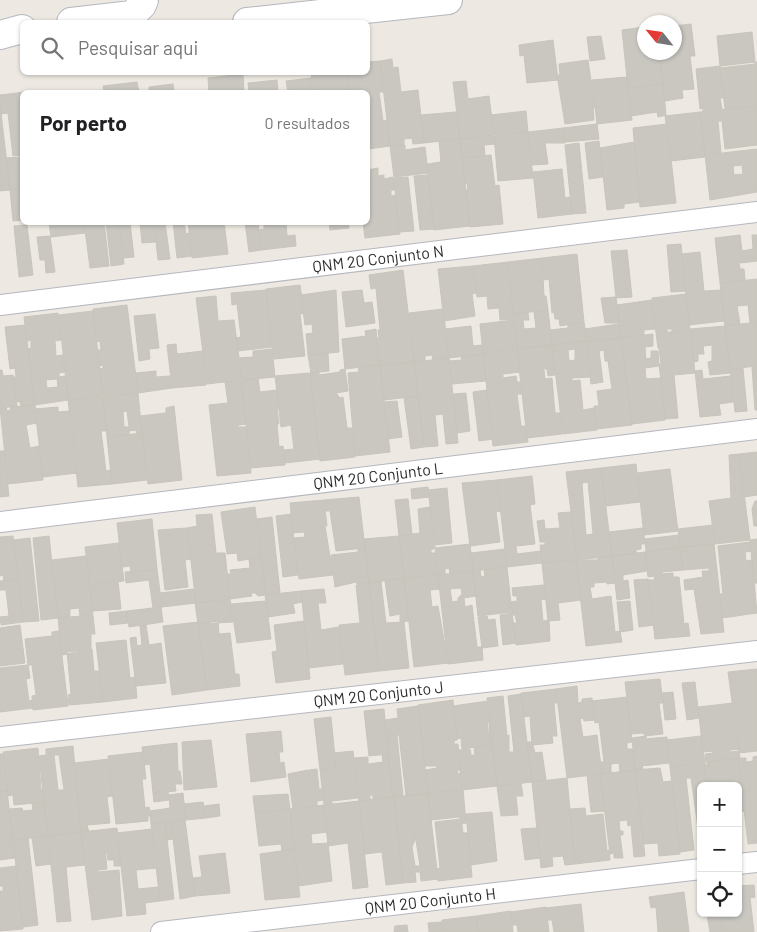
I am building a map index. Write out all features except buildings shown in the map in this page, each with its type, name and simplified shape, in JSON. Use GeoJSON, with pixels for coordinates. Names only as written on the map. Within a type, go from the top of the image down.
{"type":"FeatureCollection","features":[{"type":"Feature","properties":{"kind":"main road"},"geometry":{"type":"LineString","coordinates":[[88,20],[132,15],[142,5],[144,0]]}},
{"type":"Feature","properties":{"kind":"main road"},"geometry":{"type":"LineString","coordinates":[[265,20],[448,0]]}},
{"type":"Feature","properties":{"kind":"main road"},"geometry":{"type":"LineString","coordinates":[[0,35],[20,30]]}},
{"type":"Feature","properties":{"kind":"main road"},"geometry":{"type":"LineString","coordinates":[[0,50],[20,48]]}},
{"type":"Feature","properties":{"kind":"street","name":"QNM 20 Conjunto N"},"geometry":{"type":"LineString","coordinates":[[0,305],[757,212]]}},
{"type":"Feature","properties":{"kind":"street","name":"QNM 20 Conjunto L"},"geometry":{"type":"LineString","coordinates":[[0,522],[757,429]]}},
{"type":"Feature","properties":{"kind":"street","name":"QNM 20 Conjunto J"},"geometry":{"type":"LineString","coordinates":[[0,737],[757,651]]}},
{"type":"Feature","properties":{"kind":"street"},"geometry":{"type":"LineString","coordinates":[[742,864],[757,862]]}},
{"type":"Feature","properties":{"kind":"street","name":"QNM 20 Conjunto H"},"geometry":{"type":"LineString","coordinates":[[161,932],[697,869]]}}]}
